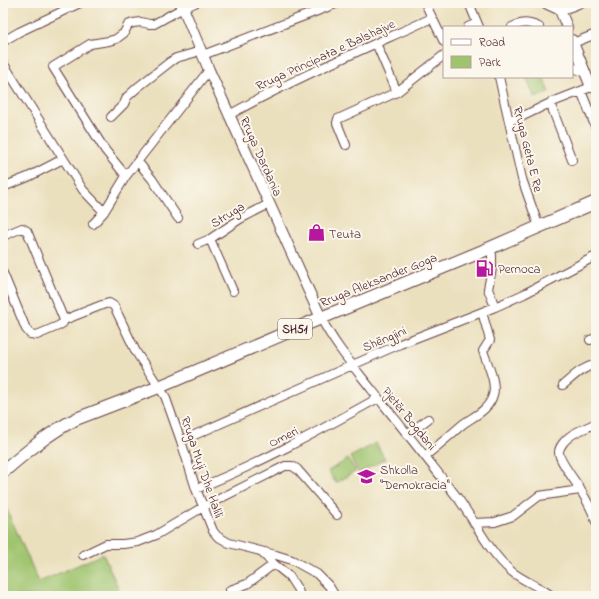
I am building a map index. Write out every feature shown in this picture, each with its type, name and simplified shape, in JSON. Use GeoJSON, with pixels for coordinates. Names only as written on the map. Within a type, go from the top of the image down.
{"type":"FeatureCollection","features":[{"type":"Feature","properties":{"kind":"main road","name":"Rruga Aleksander Goga"},"geometry":{"type":"LineString","coordinates":[[3,472],[65,425],[490,248],[596,202]]}},
{"type":"Feature","properties":{"kind":"street"},"geometry":{"type":"LineString","coordinates":[[3,42],[19,32],[80,3]]}},
{"type":"Feature","properties":{"kind":"street"},"geometry":{"type":"LineString","coordinates":[[126,176],[105,150],[53,67],[90,44],[116,39],[124,32],[128,25],[141,22],[154,24],[182,5],[195,3]]}},
{"type":"Feature","properties":{"kind":"street"},"geometry":{"type":"LineString","coordinates":[[111,117],[124,104],[127,97],[138,86],[176,58],[194,52],[202,52],[321,6],[338,3]]}},
{"type":"Feature","properties":{"kind":"street"},"geometry":{"type":"LineString","coordinates":[[434,3],[425,5],[443,37]]}},
{"type":"Feature","properties":{"kind":"street"},"geometry":{"type":"LineString","coordinates":[[543,3],[558,7],[580,3]]}},
{"type":"Feature","properties":{"kind":"street"},"geometry":{"type":"LineString","coordinates":[[472,4],[478,25]]}},
{"type":"Feature","properties":{"kind":"street","name":"Rruga Dardania"},"geometry":{"type":"LineString","coordinates":[[182,5],[209,70],[321,318]]}},
{"type":"Feature","properties":{"kind":"street"},"geometry":{"type":"LineString","coordinates":[[558,7],[567,26]]}},
{"type":"Feature","properties":{"kind":"street","name":"Rruga Principata e Balshajve"},"geometry":{"type":"LineString","coordinates":[[229,115],[342,58],[432,18]]}},
{"type":"Feature","properties":{"kind":"street"},"geometry":{"type":"LineString","coordinates":[[515,26],[527,22],[537,26]]}},
{"type":"Feature","properties":{"kind":"street"},"geometry":{"type":"LineString","coordinates":[[573,42],[596,34]]}},
{"type":"Feature","properties":{"kind":"street"},"geometry":{"type":"LineString","coordinates":[[376,43],[397,92]]}},
{"type":"Feature","properties":{"kind":"street"},"geometry":{"type":"LineString","coordinates":[[509,119],[516,119],[550,103],[594,86],[585,73],[573,44]]}},
{"type":"Feature","properties":{"kind":"street"},"geometry":{"type":"LineString","coordinates":[[346,145],[337,123],[338,120],[397,92],[443,56]]}},
{"type":"Feature","properties":{"kind":"street"},"geometry":{"type":"LineString","coordinates":[[3,64],[83,190],[104,212]]}},
{"type":"Feature","properties":{"kind":"street"},"geometry":{"type":"LineString","coordinates":[[573,67],[585,73]]}},
{"type":"Feature","properties":{"kind":"street"},"geometry":{"type":"LineString","coordinates":[[93,224],[104,212],[126,176],[209,70]]}},
{"type":"Feature","properties":{"kind":"street","name":"Rruga Geta E Re"},"geometry":{"type":"LineString","coordinates":[[499,78],[522,179],[539,227]]}},
{"type":"Feature","properties":{"kind":"street"},"geometry":{"type":"LineString","coordinates":[[581,91],[596,128]]}},
{"type":"Feature","properties":{"kind":"street"},"geometry":{"type":"LineString","coordinates":[[550,103],[572,160]]}},
{"type":"Feature","properties":{"kind":"street"},"geometry":{"type":"LineString","coordinates":[[4,184],[28,177],[63,158]]}},
{"type":"Feature","properties":{"kind":"street"},"geometry":{"type":"LineString","coordinates":[[138,162],[152,179],[178,218]]}},
{"type":"Feature","properties":{"kind":"street","name":"Struga"},"geometry":{"type":"LineString","coordinates":[[198,244],[210,239],[240,219],[269,204]]}},
{"type":"Feature","properties":{"kind":"street"},"geometry":{"type":"LineString","coordinates":[[3,236],[22,228],[27,231],[64,320],[63,323],[37,335],[30,334],[26,329],[3,272]]}},
{"type":"Feature","properties":{"kind":"street"},"geometry":{"type":"LineString","coordinates":[[210,239],[233,291]]}},
{"type":"Feature","properties":{"kind":"street"},"geometry":{"type":"LineString","coordinates":[[490,248],[492,255],[492,268],[488,289],[495,307]]}},
{"type":"Feature","properties":{"kind":"street","name":"Shëngjini"},"geometry":{"type":"LineString","coordinates":[[181,441],[400,344],[495,307],[524,294],[596,256]]}},
{"type":"Feature","properties":{"kind":"street","name":"Rruga Muji Dhe Halili"},"geometry":{"type":"LineString","coordinates":[[64,320],[109,303],[114,306],[136,352],[166,396],[196,489],[213,531],[217,536],[229,543],[292,560],[317,574],[329,586],[335,596]]}},
{"type":"Feature","properties":{"kind":"street"},"geometry":{"type":"LineString","coordinates":[[425,456],[464,424],[482,412],[489,404],[494,394],[493,380],[484,351],[490,340],[482,312]]}},
{"type":"Feature","properties":{"kind":"street","name":"Pjetër Bogdani"},"geometry":{"type":"LineString","coordinates":[[321,318],[327,330],[352,365],[458,498],[496,555],[520,578],[546,591],[552,596]]}},
{"type":"Feature","properties":{"kind":"street"},"geometry":{"type":"LineString","coordinates":[[563,385],[579,371],[587,366],[596,364]]}},
{"type":"Feature","properties":{"kind":"street","name":"Omeri"},"geometry":{"type":"LineString","coordinates":[[196,489],[224,478],[279,452],[378,398]]}},
{"type":"Feature","properties":{"kind":"street"},"geometry":{"type":"LineString","coordinates":[[407,435],[428,419]]}},
{"type":"Feature","properties":{"kind":"street"},"geometry":{"type":"LineString","coordinates":[[595,517],[559,456],[559,452],[569,437],[596,423]]}},
{"type":"Feature","properties":{"kind":"street"},"geometry":{"type":"LineString","coordinates":[[83,555],[106,544],[138,542],[156,535],[203,507],[285,466],[292,466],[297,469],[337,515]]}},
{"type":"Feature","properties":{"kind":"street"},"geometry":{"type":"LineString","coordinates":[[474,523],[504,520],[513,516],[539,496],[580,490]]}},
{"type":"Feature","properties":{"kind":"street"},"geometry":{"type":"LineString","coordinates":[[261,551],[289,576],[300,596]]}},
{"type":"Feature","properties":{"kind":"street"},"geometry":{"type":"LineString","coordinates":[[230,590],[247,584],[274,564]]}},
{"type":"Feature","properties":{"kind":"green space"},"geometry":{"type":"Polygon","coordinates":[[[526,78],[543,78],[549,92],[535,98],[526,78]]]}},
{"type":"Feature","properties":{"kind":"green space"},"geometry":{"type":"Polygon","coordinates":[[[376,443],[385,459],[359,473],[350,457],[376,443]]]}},
{"type":"Feature","properties":{"kind":"green space"},"geometry":{"type":"Polygon","coordinates":[[[348,459],[356,471],[336,483],[328,471],[348,459]]]}},
{"type":"Feature","properties":{"kind":"green space"},"geometry":{"type":"Polygon","coordinates":[[[3,501],[39,582],[103,554],[122,596],[3,596],[3,501]]]}},
{"type":"Feature","properties":{"kind":"place","name":"Teuta"},"geometry":{"type":"Point","coordinates":[316,233]}},
{"type":"Feature","properties":{"kind":"place","name":"Pernoca"},"geometry":{"type":"Point","coordinates":[485,268]}},
{"type":"Feature","properties":{"kind":"place","name":"Shkolla \"Demokracia\""},"geometry":{"type":"Point","coordinates":[367,476]}}]}
